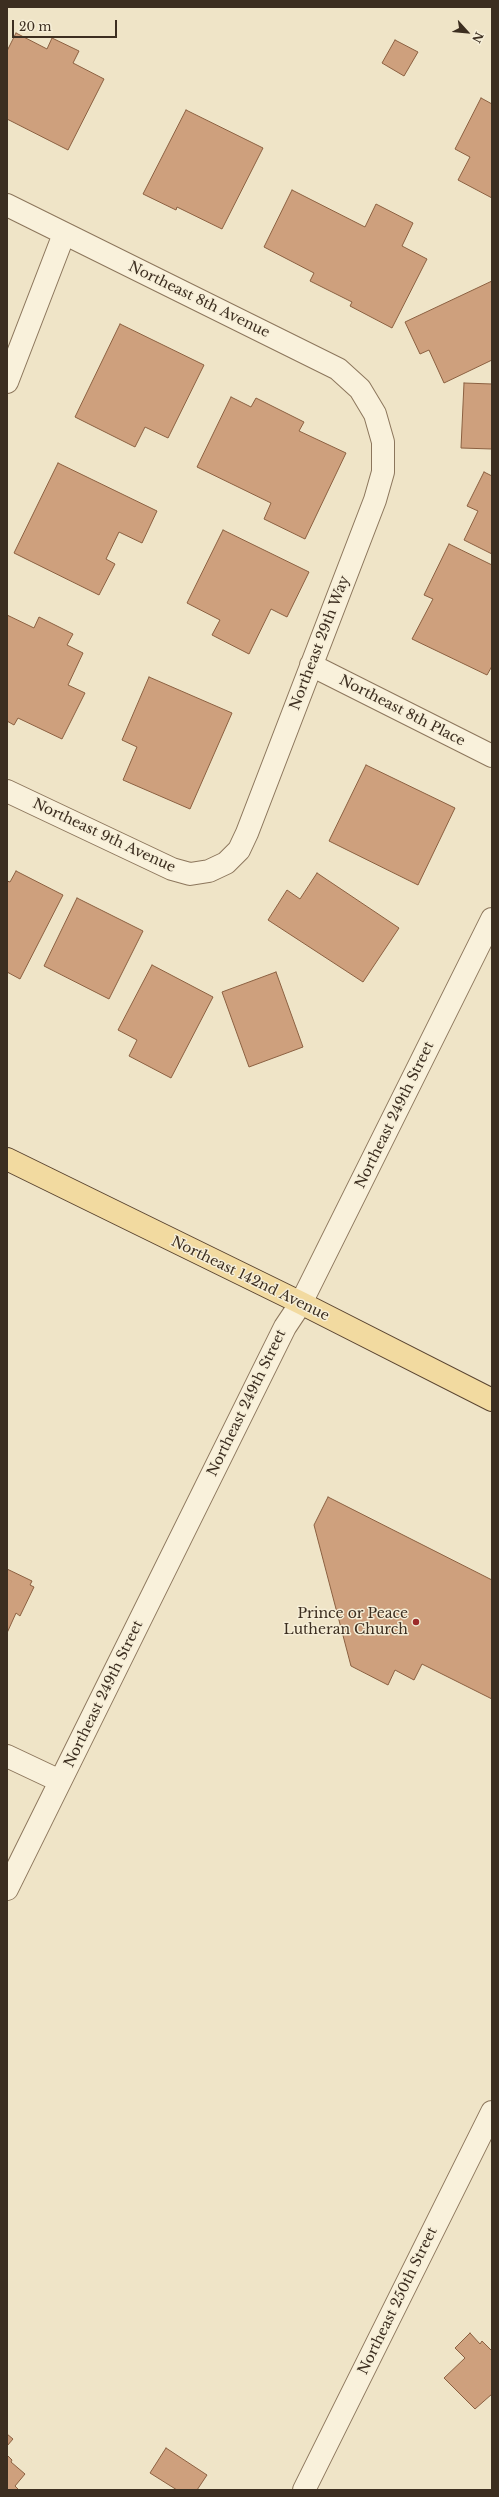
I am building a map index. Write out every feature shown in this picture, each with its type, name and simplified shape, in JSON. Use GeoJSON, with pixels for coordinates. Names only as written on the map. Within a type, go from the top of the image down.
{"type":"FeatureCollection","features":[{"type":"Feature","properties":{"kind":"main road","name":"Northeast 142nd Avenue"},"geometry":{"type":"LineString","coordinates":[[7,1159],[301,1303],[492,1400]]}},
{"type":"Feature","properties":{"kind":"street","name":"Northeast 8th Avenue"},"geometry":{"type":"LineString","coordinates":[[7,205],[338,369],[360,389],[376,414]]}},
{"type":"Feature","properties":{"kind":"street"},"geometry":{"type":"LineString","coordinates":[[7,382],[64,234]]}},
{"type":"Feature","properties":{"kind":"street","name":"Northeast 29th Way"},"geometry":{"type":"LineString","coordinates":[[226,863],[239,850],[247,833],[375,500],[383,472],[383,442],[376,414]]}},
{"type":"Feature","properties":{"kind":"street","name":"Northeast 8th Place"},"geometry":{"type":"LineString","coordinates":[[312,665],[492,756]]}},
{"type":"Feature","properties":{"kind":"street","name":"Northeast 9th Avenue"},"geometry":{"type":"LineString","coordinates":[[7,791],[172,870],[190,874],[209,871],[226,863]]}},
{"type":"Feature","properties":{"kind":"street","name":"Northeast 249th Street"},"geometry":{"type":"LineString","coordinates":[[7,1889],[285,1327],[301,1303],[492,919]]}},
{"type":"Feature","properties":{"kind":"street"},"geometry":{"type":"LineString","coordinates":[[7,1756],[60,1782]]}},
{"type":"Feature","properties":{"kind":"street","name":"Northeast 250th Street"},"geometry":{"type":"LineString","coordinates":[[304,2490],[492,2112]]}},
{"type":"Feature","properties":{"kind":"building"},"geometry":{"type":"Polygon","coordinates":[[[16,33],[47,49],[52,38],[79,51],[73,63],[104,79],[68,150],[7,119],[7,51],[16,33]]]}},
{"type":"Feature","properties":{"kind":"building"},"geometry":{"type":"Polygon","coordinates":[[[395,40],[418,52],[404,76],[382,63],[395,40]]]}},
{"type":"Feature","properties":{"kind":"building"},"geometry":{"type":"Polygon","coordinates":[[[481,98],[492,104],[492,198],[458,180],[470,157],[455,149],[481,98]]]}},
{"type":"Feature","properties":{"kind":"building"},"geometry":{"type":"Polygon","coordinates":[[[186,110],[263,148],[222,229],[177,207],[176,210],[143,194],[186,110]]]}},
{"type":"Feature","properties":{"kind":"building"},"geometry":{"type":"Polygon","coordinates":[[[292,190],[365,227],[376,204],[413,223],[402,246],[427,259],[392,328],[350,306],[352,302],[310,281],[314,273],[264,247],[292,190]]]}},
{"type":"Feature","properties":{"kind":"building"},"geometry":{"type":"Polygon","coordinates":[[[492,281],[492,360],[444,383],[429,350],[420,354],[405,322],[492,281]]]}},
{"type":"Feature","properties":{"kind":"building"},"geometry":{"type":"Polygon","coordinates":[[[120,324],[204,365],[168,438],[145,427],[135,447],[75,417],[120,324]]]}},
{"type":"Feature","properties":{"kind":"building"},"geometry":{"type":"Polygon","coordinates":[[[464,383],[492,384],[492,449],[461,448],[464,383]]]}},
{"type":"Feature","properties":{"kind":"building"},"geometry":{"type":"Polygon","coordinates":[[[231,397],[251,407],[256,398],[304,422],[299,431],[346,453],[305,539],[264,519],[271,503],[197,467],[231,397]]]}},
{"type":"Feature","properties":{"kind":"building"},"geometry":{"type":"Polygon","coordinates":[[[58,463],[157,511],[142,543],[119,532],[106,559],[115,564],[99,595],[14,553],[58,463]]]}},
{"type":"Feature","properties":{"kind":"building"},"geometry":{"type":"Polygon","coordinates":[[[484,472],[492,476],[492,554],[464,540],[478,511],[467,506],[484,472]]]}},
{"type":"Feature","properties":{"kind":"building"},"geometry":{"type":"Polygon","coordinates":[[[223,530],[309,572],[287,617],[271,609],[249,654],[212,635],[220,620],[187,603],[223,530]]]}},
{"type":"Feature","properties":{"kind":"building"},"geometry":{"type":"Polygon","coordinates":[[[449,544],[492,565],[492,666],[487,675],[412,639],[433,599],[424,595],[449,544]]]}},
{"type":"Feature","properties":{"kind":"building"},"geometry":{"type":"Polygon","coordinates":[[[7,615],[34,628],[39,617],[73,634],[67,645],[83,653],[68,685],[85,693],[62,739],[18,718],[14,725],[7,721],[7,615]]]}},
{"type":"Feature","properties":{"kind":"building"},"geometry":{"type":"Polygon","coordinates":[[[149,677],[232,713],[190,809],[123,780],[137,747],[122,740],[149,677]]]}},
{"type":"Feature","properties":{"kind":"building"},"geometry":{"type":"Polygon","coordinates":[[[366,765],[455,808],[418,885],[329,841],[366,765]]]}},
{"type":"Feature","properties":{"kind":"building"},"geometry":{"type":"Polygon","coordinates":[[[16,871],[63,895],[20,979],[7,972],[7,881],[10,882],[16,871]]]}},
{"type":"Feature","properties":{"kind":"building"},"geometry":{"type":"Polygon","coordinates":[[[317,873],[399,928],[363,982],[268,920],[287,890],[300,899],[317,873]]]}},
{"type":"Feature","properties":{"kind":"building"},"geometry":{"type":"Polygon","coordinates":[[[77,898],[143,931],[109,999],[44,966],[77,898]]]}},
{"type":"Feature","properties":{"kind":"building"},"geometry":{"type":"Polygon","coordinates":[[[152,965],[213,997],[171,1078],[129,1056],[137,1040],[118,1030],[152,965]]]}},
{"type":"Feature","properties":{"kind":"building"},"geometry":{"type":"Polygon","coordinates":[[[276,972],[303,1047],[249,1067],[222,992],[276,972]]]}},
{"type":"Feature","properties":{"kind":"building","name":"Prince or Peace Lutheran Church"},"geometry":{"type":"Polygon","coordinates":[[[328,1497],[492,1580],[492,1699],[422,1664],[414,1680],[395,1670],[388,1685],[351,1666],[314,1525],[328,1497]]]}},
{"type":"Feature","properties":{"kind":"building"},"geometry":{"type":"Polygon","coordinates":[[[7,1569],[32,1581],[30,1585],[34,1587],[20,1616],[16,1613],[7,1633],[7,1569]]]}},
{"type":"Feature","properties":{"kind":"building"},"geometry":{"type":"Polygon","coordinates":[[[470,2333],[480,2344],[482,2341],[492,2351],[492,2394],[475,2409],[444,2378],[465,2358],[455,2348],[470,2333]]]}},
{"type":"Feature","properties":{"kind":"building"},"geometry":{"type":"Polygon","coordinates":[[[7,2434],[13,2439],[7,2446],[7,2434]]]}},
{"type":"Feature","properties":{"kind":"building"},"geometry":{"type":"Polygon","coordinates":[[[166,2448],[207,2475],[197,2490],[177,2490],[150,2473],[166,2448]]]}},
{"type":"Feature","properties":{"kind":"building"},"geometry":{"type":"Polygon","coordinates":[[[7,2455],[12,2460],[11,2462],[25,2474],[15,2486],[19,2490],[7,2490],[7,2455]]]}},
{"type":"Feature","properties":{"kind":"place","name":"Prince or Peace Lutheran Church"},"geometry":{"type":"Point","coordinates":[416,1622]}}]}
